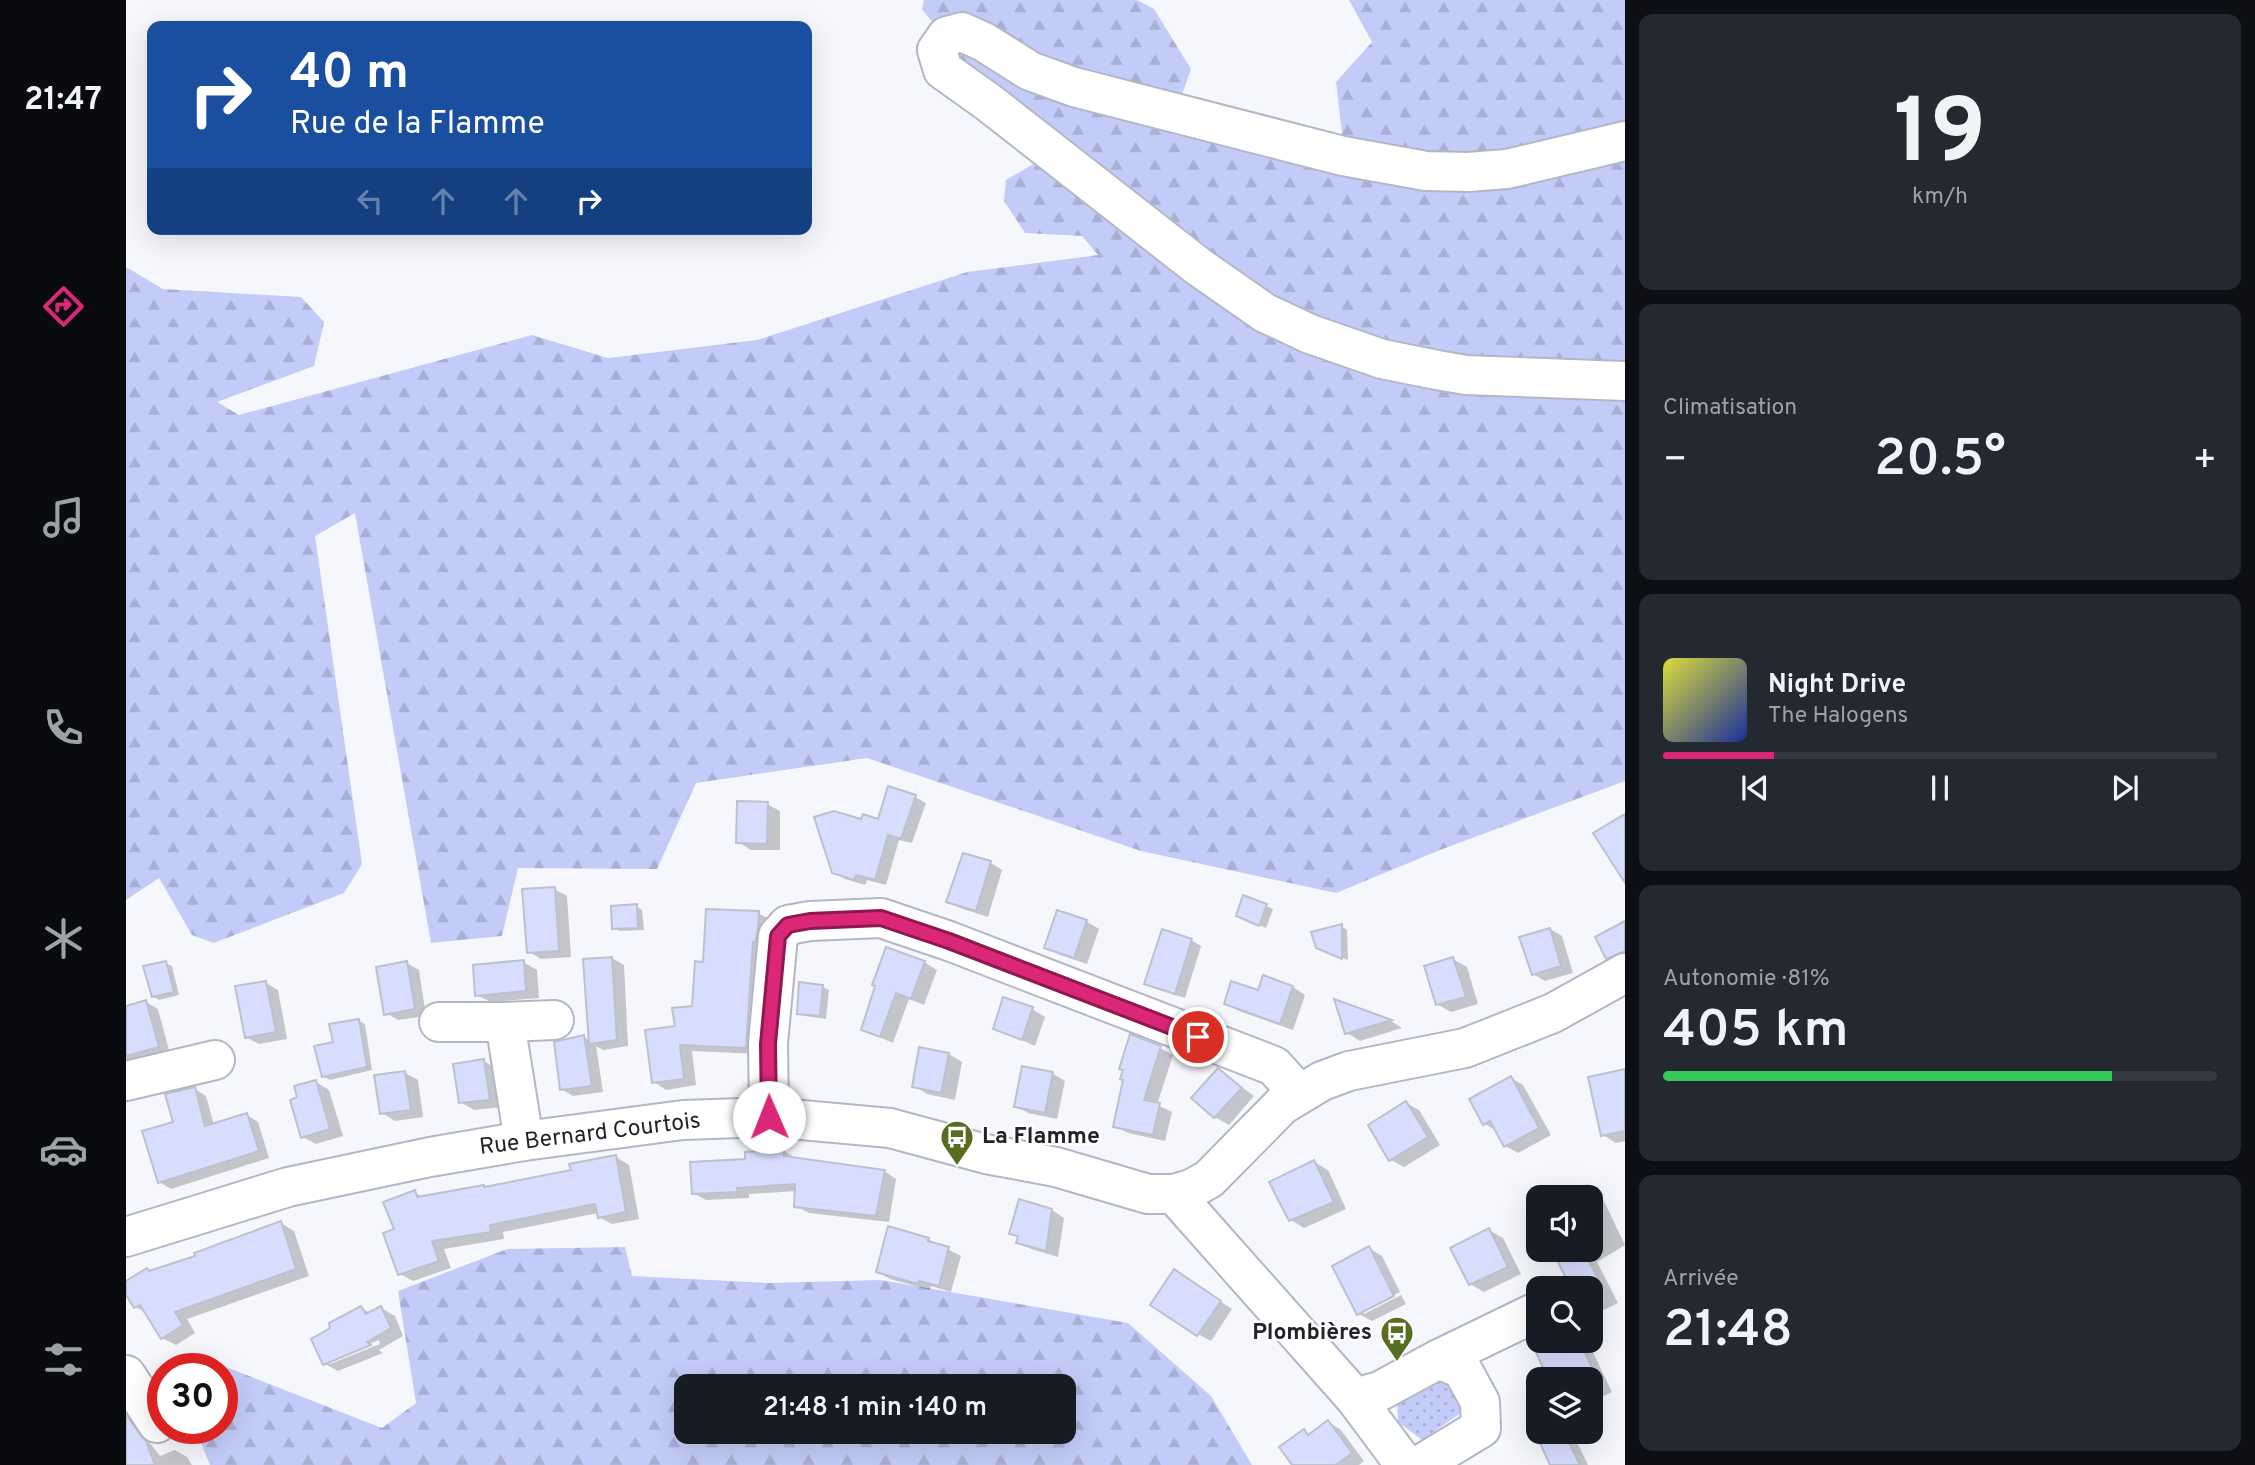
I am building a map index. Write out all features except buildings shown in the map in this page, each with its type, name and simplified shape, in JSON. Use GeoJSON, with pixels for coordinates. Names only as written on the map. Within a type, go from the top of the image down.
{"type":"FeatureCollection","features":[{"type":"Feature","properties":{"kind":"street"},"geometry":{"type":"LineString","coordinates":[[1625,141],[1507,169],[1426,171],[1343,156],[1074,87],[1030,71],[984,42],[962,32],[947,36],[937,51],[943,69],[1199,267],[1265,313],[1310,334],[1382,359],[1437,370],[1466,375],[1625,381]]}},
{"type":"Feature","properties":{"kind":"street"},"geometry":{"type":"LineString","coordinates":[[769,1117],[768,1044],[778,936],[788,925],[881,918],[949,941],[1274,1066],[1299,1094]]}},
{"type":"Feature","properties":{"kind":"street","name":"Rue Bernard Courtois"},"geometry":{"type":"LineString","coordinates":[[128,1226],[288,1187],[429,1157],[524,1141],[683,1120],[769,1117],[890,1128],[986,1154],[1056,1167],[1148,1194],[1174,1194],[1191,1189],[1209,1179],[1282,1105],[1322,1081],[1349,1071],[1426,1057],[1475,1044],[1553,1013],[1625,973]]}},
{"type":"Feature","properties":{"kind":"street"},"geometry":{"type":"LineString","coordinates":[[439,1022],[554,1020]]}},
{"type":"Feature","properties":{"kind":"street"},"geometry":{"type":"LineString","coordinates":[[505,1022],[524,1141]]}},
{"type":"Feature","properties":{"kind":"street"},"geometry":{"type":"LineString","coordinates":[[126,1081],[215,1060]]}},
{"type":"Feature","properties":{"kind":"street"},"geometry":{"type":"LineString","coordinates":[[1174,1194],[1355,1398],[1405,1465]]}},
{"type":"Feature","properties":{"kind":"street"},"geometry":{"type":"LineString","coordinates":[[1355,1398],[1380,1391],[1526,1317]]}},
{"type":"Feature","properties":{"kind":"street"},"geometry":{"type":"LineString","coordinates":[[1420,1465],[1481,1427],[1480,1402],[1462,1369],[1439,1359]]}},
{"type":"Feature","properties":{"kind":"street"},"geometry":{"type":"LineString","coordinates":[[126,1375],[147,1408]]}},
{"type":"Feature","properties":{"kind":"green space"},"geometry":{"type":"Polygon","coordinates":[[[924,0],[1137,0],[1154,9],[1191,69],[1171,125],[1354,169],[1625,152],[1625,781],[1440,850],[1336,893],[1141,851],[867,758],[696,783],[657,869],[518,868],[502,936],[431,943],[355,513],[315,536],[362,864],[344,893],[214,943],[192,935],[159,878],[126,900],[126,267],[163,289],[301,297],[324,322],[314,366],[217,402],[239,415],[532,335],[608,358],[757,340],[967,272],[1098,255],[1082,236],[1025,233],[1004,201],[1006,180],[1064,146],[958,55],[922,9],[924,0]]]}},
{"type":"Feature","properties":{"kind":"green space"},"geometry":{"type":"Polygon","coordinates":[[[1349,0],[1625,0],[1625,128],[1453,160],[1343,141],[1336,82],[1372,42],[1349,0]]]}},
{"type":"Feature","properties":{"kind":"green space"},"geometry":{"type":"Polygon","coordinates":[[[625,1247],[632,1276],[769,1283],[881,1280],[1128,1323],[1211,1396],[1252,1465],[210,1465],[201,1444],[238,1444],[238,1372],[382,1428],[416,1403],[398,1291],[507,1249],[625,1247]]]}},
{"type":"Feature","properties":{"kind":"green space"},"geometry":{"type":"Polygon","coordinates":[[[1436,1373],[1447,1379],[1462,1412],[1422,1440],[1398,1422],[1397,1394],[1436,1373]]]}},
{"type":"Feature","properties":{"kind":"place","name":"La Flamme"},"geometry":{"type":"Point","coordinates":[957,1167]}},
{"type":"Feature","properties":{"kind":"place","name":"Plombières"},"geometry":{"type":"Point","coordinates":[1397,1363]}},
{"type":"Feature","properties":{"kind":"route"},"geometry":{"type":"LineString","coordinates":[[769,1117],[768,1044],[778,936],[788,925],[810,921],[881,918],[949,941],[1198,1037]]}}]}
